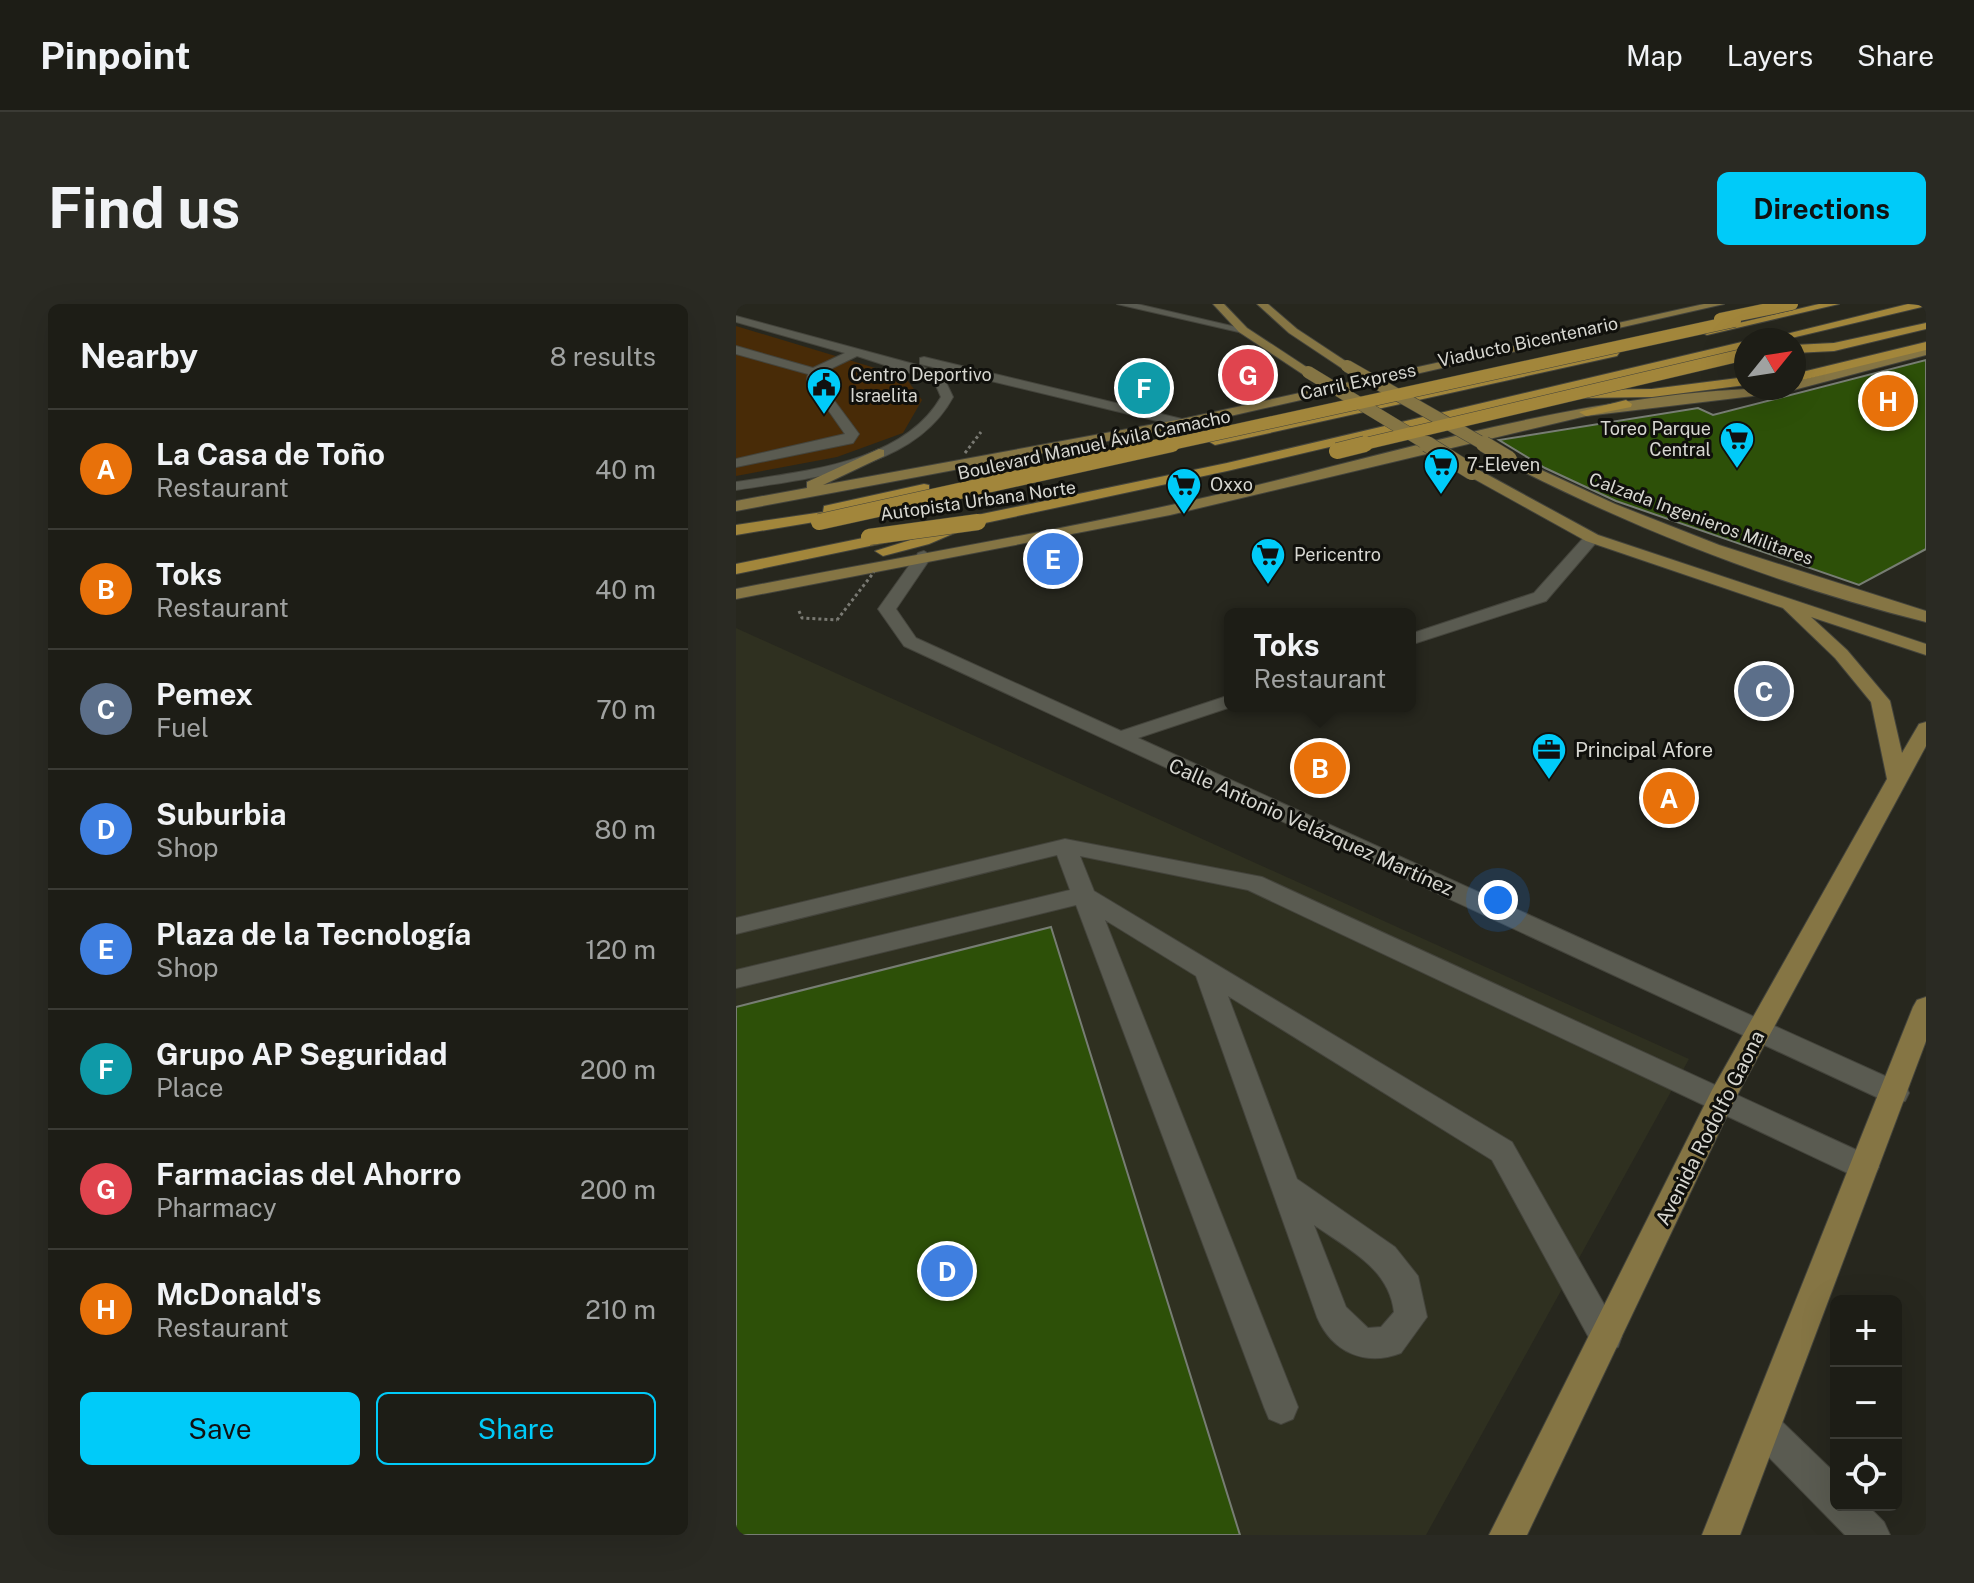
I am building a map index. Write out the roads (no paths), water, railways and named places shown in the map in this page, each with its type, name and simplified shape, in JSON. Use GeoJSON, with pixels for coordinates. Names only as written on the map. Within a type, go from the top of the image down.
{"type":"FeatureCollection","features":[{"type":"Feature","properties":{"kind":"highway"},"geometry":{"type":"LineString","coordinates":[[1713,330],[1734,304]]}},
{"type":"Feature","properties":{"kind":"highway","name":"Viaducto Bicentenario"},"geometry":{"type":"LineString","coordinates":[[1180,429],[1792,304]]}},
{"type":"Feature","properties":{"kind":"highway","name":"Carril Express"},"geometry":{"type":"LineString","coordinates":[[736,534],[819,522],[1812,304]]}},
{"type":"Feature","properties":{"kind":"highway","name":"Boulevard Manuel Ávila Camacho"},"geometry":{"type":"LineString","coordinates":[[736,534],[1042,477],[1469,387],[1834,304]]}},
{"type":"Feature","properties":{"kind":"highway"},"geometry":{"type":"LineString","coordinates":[[1806,331],[1922,304]]}},
{"type":"Feature","properties":{"kind":"highway"},"geometry":{"type":"LineString","coordinates":[[1806,340],[1926,312]]}},
{"type":"Feature","properties":{"kind":"highway"},"geometry":{"type":"LineString","coordinates":[[1806,348],[1834,347],[1926,326]]}},
{"type":"Feature","properties":{"kind":"highway"},"geometry":{"type":"LineString","coordinates":[[1806,366],[1862,354],[1926,334]]}},
{"type":"Feature","properties":{"kind":"highway"},"geometry":{"type":"LineString","coordinates":[[1862,354],[1926,347]]}},
{"type":"Feature","properties":{"kind":"highway"},"geometry":{"type":"LineString","coordinates":[[1806,379],[1926,347]]}},
{"type":"Feature","properties":{"kind":"highway"},"geometry":{"type":"LineString","coordinates":[[736,569],[966,522],[1734,348]]}},
{"type":"Feature","properties":{"kind":"highway"},"geometry":{"type":"LineString","coordinates":[[1698,356],[1734,354]]}},
{"type":"Feature","properties":{"kind":"highway","name":"Autopista Urbana Norte"},"geometry":{"type":"LineString","coordinates":[[736,560],[1080,507],[1225,477],[1734,357]]}},
{"type":"Feature","properties":{"kind":"highway"},"geometry":{"type":"LineString","coordinates":[[1806,380],[1852,372]]}},
{"type":"Feature","properties":{"kind":"highway"},"geometry":{"type":"LineString","coordinates":[[1540,394],[1652,393],[1734,383]]}},
{"type":"Feature","properties":{"kind":"highway"},"geometry":{"type":"LineString","coordinates":[[1586,412],[1659,398],[1734,390]]}},
{"type":"Feature","properties":{"kind":"highway","name":"Autopista Urbana Norte"},"geometry":{"type":"LineString","coordinates":[[736,534],[1180,429]]}},
{"type":"Feature","properties":{"kind":"highway"},"geometry":{"type":"LineString","coordinates":[[736,516],[924,488]]}},
{"type":"Feature","properties":{"kind":"highway"},"geometry":{"type":"LineString","coordinates":[[736,584],[923,541],[966,522]]}},
{"type":"Feature","properties":{"kind":"main road","name":"Boulevard Manuel Ávila Camacho"},"geometry":{"type":"LineString","coordinates":[[736,506],[1180,429],[1719,304]]}},
{"type":"Feature","properties":{"kind":"main road","name":"Calzada Ingenieros Militares"},"geometry":{"type":"LineString","coordinates":[[1258,306],[1347,366],[1584,499],[1709,547],[1926,617]]}},
{"type":"Feature","properties":{"kind":"main road"},"geometry":{"type":"LineString","coordinates":[[1220,307],[1243,330],[1308,372],[1472,472],[1592,538],[1926,650]]}},
{"type":"Feature","properties":{"kind":"main road"},"geometry":{"type":"LineString","coordinates":[[1220,307],[1236,308]]}},
{"type":"Feature","properties":{"kind":"main road"},"geometry":{"type":"LineString","coordinates":[[1852,372],[1926,347]]}},
{"type":"Feature","properties":{"kind":"main road"},"geometry":{"type":"LineString","coordinates":[[736,594],[1170,510],[1586,412],[1734,394]]}},
{"type":"Feature","properties":{"kind":"main road"},"geometry":{"type":"LineString","coordinates":[[787,497],[879,453]]}},
{"type":"Feature","properties":{"kind":"main road"},"geometry":{"type":"LineString","coordinates":[[1783,601],[1841,654],[1880,701],[1898,780]]}},
{"type":"Feature","properties":{"kind":"main road","name":"Avenida Rodolfo Gaona"},"geometry":{"type":"LineString","coordinates":[[1508,1535],[1722,1098],[1926,728]]}},
{"type":"Feature","properties":{"kind":"main road"},"geometry":{"type":"LineString","coordinates":[[1721,1535],[1926,1007]]}},
{"type":"Feature","properties":{"kind":"street"},"geometry":{"type":"LineString","coordinates":[[1122,304],[1243,330]]}},
{"type":"Feature","properties":{"kind":"street"},"geometry":{"type":"LineString","coordinates":[[736,308],[1180,429]]}},
{"type":"Feature","properties":{"kind":"street"},"geometry":{"type":"LineString","coordinates":[[736,319],[886,360],[939,379],[947,397],[933,421],[879,453],[809,472],[736,486]]}},
{"type":"Feature","properties":{"kind":"street"},"geometry":{"type":"LineString","coordinates":[[736,350],[814,372],[871,346]]}},
{"type":"Feature","properties":{"kind":"street"},"geometry":{"type":"LineString","coordinates":[[736,463],[848,440],[852,434],[813,380],[814,372]]}},
{"type":"Feature","properties":{"kind":"street"},"geometry":{"type":"LineString","coordinates":[[1416,638],[1540,597],[1592,538]]}},
{"type":"Feature","properties":{"kind":"street","name":"Calle Antonio Velázquez Martínez"},"geometry":{"type":"LineString","coordinates":[[924,556],[887,609],[910,642],[1116,739],[1895,1093]]}},
{"type":"Feature","properties":{"kind":"street"},"geometry":{"type":"LineString","coordinates":[[1116,739],[1224,703]]}},
{"type":"Feature","properties":{"kind":"street"},"geometry":{"type":"LineString","coordinates":[[1065,846],[1281,1407]]}},
{"type":"Feature","properties":{"kind":"street"},"geometry":{"type":"LineString","coordinates":[[736,926],[1065,846],[1254,883],[1722,1098],[1864,1167]]}},
{"type":"Feature","properties":{"kind":"street"},"geometry":{"type":"LineString","coordinates":[[736,979],[1083,895],[1502,1151],[1606,1336]]}},
{"type":"Feature","properties":{"kind":"street"},"geometry":{"type":"LineString","coordinates":[[1205,967],[1333,1317],[1362,1344],[1389,1342],[1411,1317],[1407,1286],[1384,1257],[1287,1188]]}},
{"type":"Feature","properties":{"kind":"street"},"geometry":{"type":"LineString","coordinates":[[1763,1427],[1830,1494]]}},
{"type":"Feature","properties":{"kind":"street"},"geometry":{"type":"LineString","coordinates":[[1847,1511],[1871,1535]]}},
{"type":"Feature","properties":{"kind":"place","name":"Farmacias del Ahorro"},"geometry":{"type":"Point","coordinates":[1248,375]}},
{"type":"Feature","properties":{"kind":"place","name":"Grupo AP Seguridad"},"geometry":{"type":"Point","coordinates":[1144,388]}},
{"type":"Feature","properties":{"kind":"place","name":"McDonald's"},"geometry":{"type":"Point","coordinates":[1888,401]}},
{"type":"Feature","properties":{"kind":"place","name":"Centro Deportivo Israelita"},"geometry":{"type":"Point","coordinates":[824,416]}},
{"type":"Feature","properties":{"kind":"place","name":"Toreo Parque Central"},"geometry":{"type":"Point","coordinates":[1737,470]}},
{"type":"Feature","properties":{"kind":"place","name":"7-Eleven"},"geometry":{"type":"Point","coordinates":[1441,496]}},
{"type":"Feature","properties":{"kind":"place","name":"Oxxo"},"geometry":{"type":"Point","coordinates":[1184,516]}},
{"type":"Feature","properties":{"kind":"place","name":"Plaza de la Tecnología"},"geometry":{"type":"Point","coordinates":[1053,559]}},
{"type":"Feature","properties":{"kind":"place","name":"Pericentro"},"geometry":{"type":"Point","coordinates":[1268,586]}},
{"type":"Feature","properties":{"kind":"place","name":"Pemex"},"geometry":{"type":"Point","coordinates":[1764,691]}},
{"type":"Feature","properties":{"kind":"place","name":"Toks"},"geometry":{"type":"Point","coordinates":[1320,768]}},
{"type":"Feature","properties":{"kind":"place","name":"Principal Afore"},"geometry":{"type":"Point","coordinates":[1549,781]}},
{"type":"Feature","properties":{"kind":"place","name":"La Casa de Toño"},"geometry":{"type":"Point","coordinates":[1669,798]}},
{"type":"Feature","properties":{"kind":"place","name":"Suburbia"},"geometry":{"type":"Point","coordinates":[947,1271]}}]}
